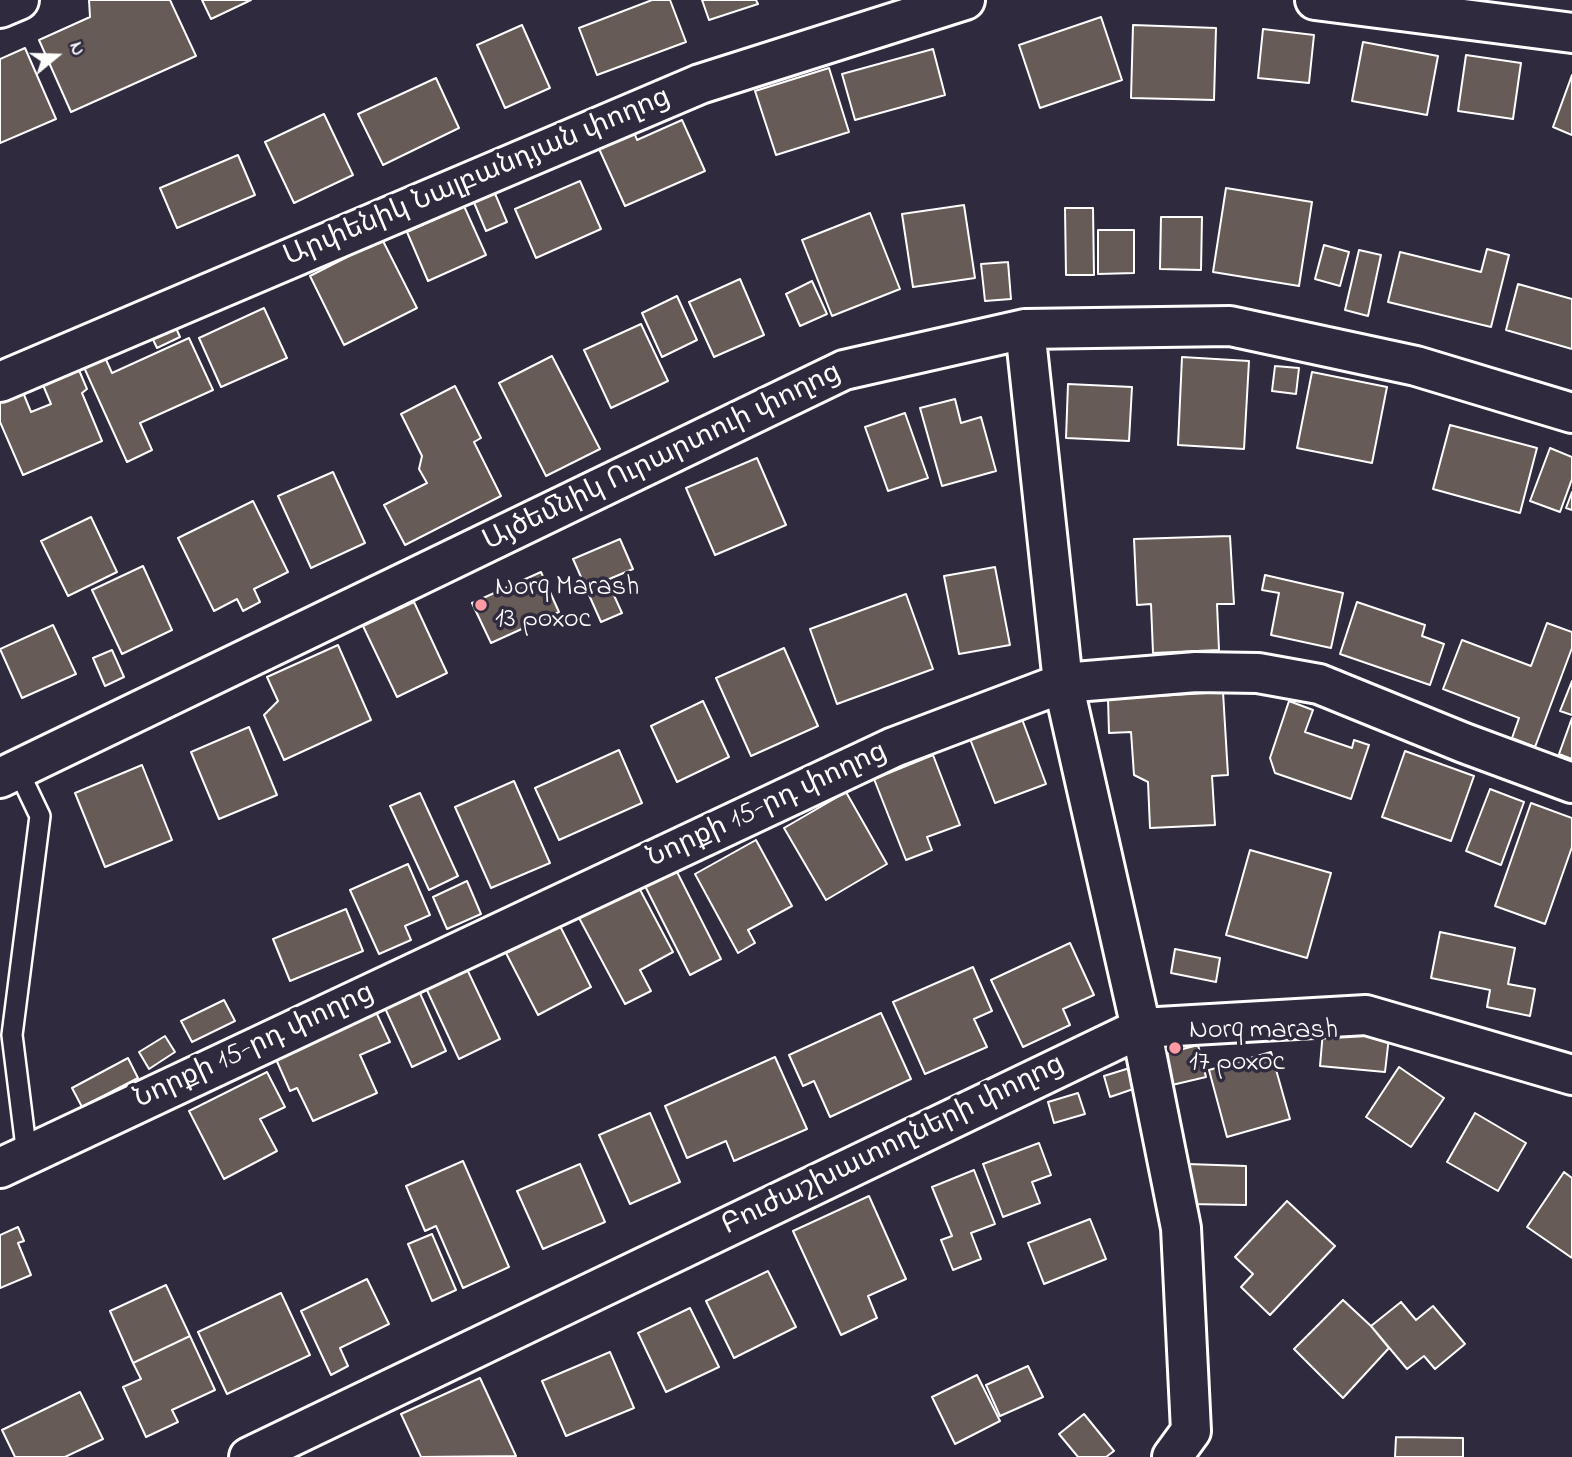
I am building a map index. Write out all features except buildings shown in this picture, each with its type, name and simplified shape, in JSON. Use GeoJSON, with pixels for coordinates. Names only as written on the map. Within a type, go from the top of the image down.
{"type":"FeatureCollection","features":[{"type":"Feature","properties":{"kind":"street"},"geometry":{"type":"LineString","coordinates":[[0,8],[19,0]]}},
{"type":"Feature","properties":{"kind":"street","name":"Արփենիկ Նալբանդյան փողոց"},"geometry":{"type":"LineString","coordinates":[[0,382],[700,84],[965,0]]}},
{"type":"Feature","properties":{"kind":"street"},"geometry":{"type":"LineString","coordinates":[[1315,0],[1572,33]]}},
{"type":"Feature","properties":{"kind":"street","name":"Այծեմնիկ Ուրարտուի փողոց"},"geometry":{"type":"LineString","coordinates":[[9,774],[844,370],[1025,328],[1230,326],[1416,366],[1572,414]]}},
{"type":"Feature","properties":{"kind":"street"},"geometry":{"type":"LineString","coordinates":[[1025,328],[1063,682],[1141,1028],[1181,1228],[1191,1431],[1172,1457]]}},
{"type":"Feature","properties":{"kind":"street","name":"Նորքի 15-րդ փողոց"},"geometry":{"type":"LineString","coordinates":[[14,1161],[894,747],[1063,682],[1196,672],[1258,673],[1319,684],[1464,743],[1572,783]]}},
{"type":"Feature","properties":{"kind":"street","name":"Բուժաշխատողների փողոց"},"geometry":{"type":"LineString","coordinates":[[249,1457],[1141,1028],[1366,1015],[1572,1075]]}},
{"type":"Feature","properties":{"kind":"lane"},"geometry":{"type":"LineString","coordinates":[[9,774],[40,816],[12,1035],[14,1161]]}},
{"type":"Feature","properties":{"kind":"place","name":"Norq Marash 13 poxoc"},"geometry":{"type":"Point","coordinates":[481,605]}},
{"type":"Feature","properties":{"kind":"place","name":"Norq marash 17 poxoc"},"geometry":{"type":"Point","coordinates":[1175,1048]}}]}
